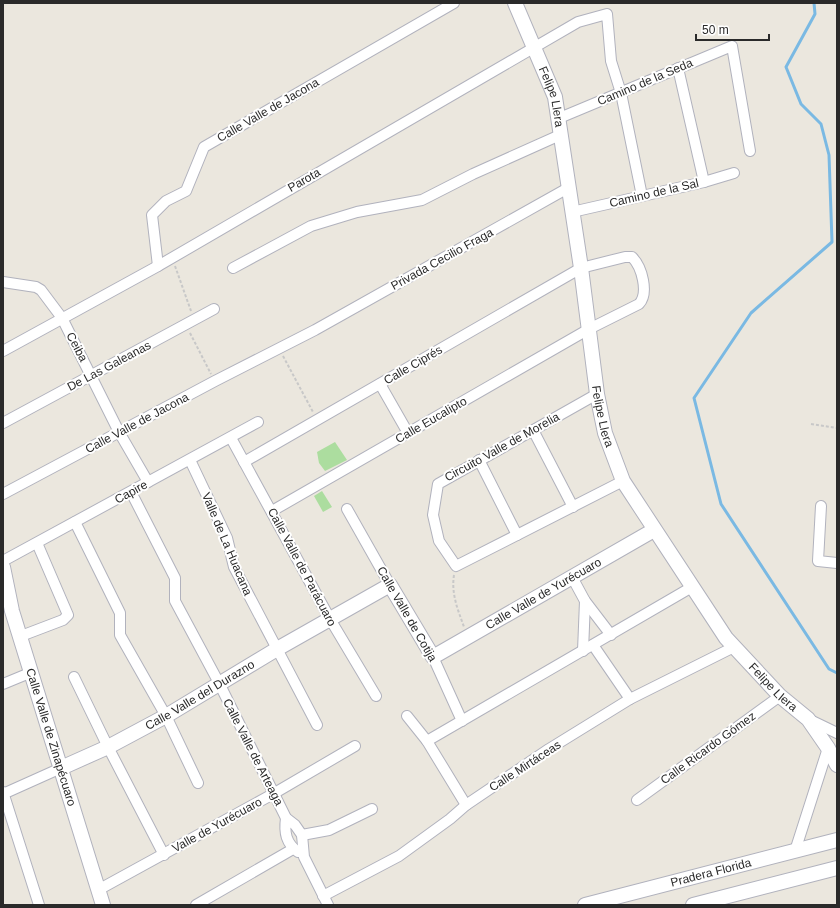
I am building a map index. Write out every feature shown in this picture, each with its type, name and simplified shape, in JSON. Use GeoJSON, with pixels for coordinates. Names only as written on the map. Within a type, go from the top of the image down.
{"type":"FeatureCollection","features":[{"type":"Feature","properties":{"kind":"street","name":"Calle Valle de Jacona"},"geometry":{"type":"LineString","coordinates":[[158,266],[152,215],[166,201],[186,191],[204,147],[454,3]]}},
{"type":"Feature","properties":{"kind":"street","name":"Felipe Llera"},"geometry":{"type":"LineString","coordinates":[[514,3],[555,97],[557,119],[581,268],[597,394],[605,433],[623,480],[654,530],[726,638],[780,696],[808,719],[828,748],[837,765]]}},
{"type":"Feature","properties":{"kind":"street","name":"Parota"},"geometry":{"type":"LineString","coordinates":[[3,351],[158,266],[534,46],[578,22],[607,14],[611,62],[621,92]]}},
{"type":"Feature","properties":{"kind":"street","name":"Camino de la Seda"},"geometry":{"type":"LineString","coordinates":[[557,119],[732,46],[750,151]]}},
{"type":"Feature","properties":{"kind":"street"},"geometry":{"type":"LineString","coordinates":[[678,68],[704,182]]}},
{"type":"Feature","properties":{"kind":"street"},"geometry":{"type":"LineString","coordinates":[[621,92],[642,196]]}},
{"type":"Feature","properties":{"kind":"street"},"geometry":{"type":"LineString","coordinates":[[232,268],[311,226],[357,212],[422,200],[473,174],[560,135]]}},
{"type":"Feature","properties":{"kind":"street","name":"Camino de la Sal"},"geometry":{"type":"LineString","coordinates":[[572,212],[704,182],[734,173]]}},
{"type":"Feature","properties":{"kind":"street","name":"Privada Cecilio Fraga"},"geometry":{"type":"LineString","coordinates":[[278,348],[315,330],[568,188]]}},
{"type":"Feature","properties":{"kind":"street","name":"Calle Ciprés"},"geometry":{"type":"LineString","coordinates":[[244,462],[581,268],[625,257],[632,257],[636,261],[642,279],[642,300],[639,304],[589,329]]}},
{"type":"Feature","properties":{"kind":"street","name":"Ceiba"},"geometry":{"type":"LineString","coordinates":[[3,282],[36,287],[41,290],[62,318],[92,375],[119,432],[148,482]]}},
{"type":"Feature","properties":{"kind":"street","name":"De Las Galeanas"},"geometry":{"type":"LineString","coordinates":[[3,423],[214,310]]}},
{"type":"Feature","properties":{"kind":"street","name":"Calle Eucalipto"},"geometry":{"type":"LineString","coordinates":[[272,511],[589,329]]}},
{"type":"Feature","properties":{"kind":"street","name":"Calle Valle de Jacona"},"geometry":{"type":"LineString","coordinates":[[3,494],[278,348]]}},
{"type":"Feature","properties":{"kind":"street"},"geometry":{"type":"LineString","coordinates":[[380,384],[408,433]]}},
{"type":"Feature","properties":{"kind":"street","name":"Circuito Valle de Morelia"},"geometry":{"type":"LineString","coordinates":[[456,566],[439,540],[433,515],[438,484],[597,394]]}},
{"type":"Feature","properties":{"kind":"street","name":"Capire"},"geometry":{"type":"LineString","coordinates":[[3,561],[258,422]]}},
{"type":"Feature","properties":{"kind":"street"},"geometry":{"type":"LineString","coordinates":[[533,430],[572,506]]}},
{"type":"Feature","properties":{"kind":"street","name":"Calle Valle de Parácuaro"},"geometry":{"type":"LineString","coordinates":[[231,438],[330,619],[376,696]]}},
{"type":"Feature","properties":{"kind":"street","name":"Valle de La Huacana"},"geometry":{"type":"LineString","coordinates":[[190,460],[227,538],[234,567],[317,725]]}},
{"type":"Feature","properties":{"kind":"street"},"geometry":{"type":"LineString","coordinates":[[479,460],[517,535]]}},
{"type":"Feature","properties":{"kind":"street"},"geometry":{"type":"LineString","coordinates":[[456,566],[623,480]]}},
{"type":"Feature","properties":{"kind":"street","name":"Calle Valle de Arteaga"},"geometry":{"type":"LineString","coordinates":[[131,492],[175,578],[175,601],[219,684],[286,818],[295,825],[302,835],[304,858],[325,901]]}},
{"type":"Feature","properties":{"kind":"street"},"geometry":{"type":"LineString","coordinates":[[821,506],[818,561],[837,563]]}},
{"type":"Feature","properties":{"kind":"street","name":"Calle Valle de Cotija"},"geometry":{"type":"LineString","coordinates":[[347,510],[433,657],[462,721]]}},
{"type":"Feature","properties":{"kind":"street"},"geometry":{"type":"LineString","coordinates":[[75,522],[120,613],[120,635],[166,716],[198,783]]}},
{"type":"Feature","properties":{"kind":"street","name":"Calle Valle de Yurécuaro"},"geometry":{"type":"LineString","coordinates":[[433,657],[654,530]]}},
{"type":"Feature","properties":{"kind":"street"},"geometry":{"type":"LineString","coordinates":[[20,636],[63,620],[68,614],[37,543]]}},
{"type":"Feature","properties":{"kind":"street","name":"Calle Valle de Zinapécuaro"},"geometry":{"type":"LineString","coordinates":[[3,567],[7,613],[20,636],[32,672],[103,905]]}},
{"type":"Feature","properties":{"kind":"street"},"geometry":{"type":"LineString","coordinates":[[572,577],[585,601],[611,635]]}},
{"type":"Feature","properties":{"kind":"street","name":"Calle Valle del Durazno"},"geometry":{"type":"LineString","coordinates":[[3,793],[108,747],[166,716],[277,649],[390,585]]}},
{"type":"Feature","properties":{"kind":"street"},"geometry":{"type":"LineString","coordinates":[[427,741],[692,587]]}},
{"type":"Feature","properties":{"kind":"street"},"geometry":{"type":"LineString","coordinates":[[582,651],[585,601]]}},
{"type":"Feature","properties":{"kind":"street"},"geometry":{"type":"LineString","coordinates":[[593,645],[630,699]]}},
{"type":"Feature","properties":{"kind":"street","name":"Calle Mirtáceas"},"geometry":{"type":"LineString","coordinates":[[325,901],[399,856],[450,819],[466,805],[630,699],[734,647]]}},
{"type":"Feature","properties":{"kind":"street"},"geometry":{"type":"LineString","coordinates":[[3,684],[32,672]]}},
{"type":"Feature","properties":{"kind":"street"},"geometry":{"type":"LineString","coordinates":[[74,677],[108,747],[164,855]]}},
{"type":"Feature","properties":{"kind":"street","name":"Calle Ricardo Gómez"},"geometry":{"type":"LineString","coordinates":[[637,800],[780,696]]}},
{"type":"Feature","properties":{"kind":"street"},"geometry":{"type":"LineString","coordinates":[[407,716],[427,741],[466,805]]}},
{"type":"Feature","properties":{"kind":"street"},"geometry":{"type":"LineString","coordinates":[[808,719],[837,733]]}},
{"type":"Feature","properties":{"kind":"street","name":"Valle de Yurécuaro"},"geometry":{"type":"LineString","coordinates":[[98,890],[273,794],[355,746]]}},
{"type":"Feature","properties":{"kind":"street"},"geometry":{"type":"LineString","coordinates":[[795,851],[828,748]]}},
{"type":"Feature","properties":{"kind":"street"},"geometry":{"type":"LineString","coordinates":[[3,793],[39,905]]}},
{"type":"Feature","properties":{"kind":"street"},"geometry":{"type":"LineString","coordinates":[[302,835],[329,830],[372,809]]}},
{"type":"Feature","properties":{"kind":"street","name":"Calle Valle de Arteaga"},"geometry":{"type":"LineString","coordinates":[[286,818],[284,830],[287,842],[304,858]]}},
{"type":"Feature","properties":{"kind":"street","name":"Pradera Florida"},"geometry":{"type":"LineString","coordinates":[[585,905],[837,840]]}},
{"type":"Feature","properties":{"kind":"street"},"geometry":{"type":"LineString","coordinates":[[196,905],[293,849]]}},
{"type":"Feature","properties":{"kind":"street"},"geometry":{"type":"LineString","coordinates":[[693,905],[837,868]]}},
{"type":"Feature","properties":{"kind":"path"},"geometry":{"type":"LineString","coordinates":[[172,257],[190,323],[215,381]]}},
{"type":"Feature","properties":{"kind":"path"},"geometry":{"type":"LineString","coordinates":[[278,348],[318,420]]}},
{"type":"Feature","properties":{"kind":"path"},"geometry":{"type":"LineString","coordinates":[[811,424],[837,428]]}},
{"type":"Feature","properties":{"kind":"path"},"geometry":{"type":"LineString","coordinates":[[456,566],[453,584],[454,599],[467,638]]}},
{"type":"Feature","properties":{"kind":"green space"},"geometry":{"type":"Polygon","coordinates":[[[335,442],[347,460],[325,471],[319,463],[317,452],[335,442]]]}},
{"type":"Feature","properties":{"kind":"green space"},"geometry":{"type":"Polygon","coordinates":[[[322,491],[332,507],[323,512],[314,496],[322,491]]]}},
{"type":"Feature","properties":{"kind":"waterway"},"geometry":{"type":"LineString","coordinates":[[814,3],[815,14],[786,67],[801,104],[821,124],[829,155],[832,242],[751,313],[694,398],[721,504],[829,669],[837,673]]}}]}
